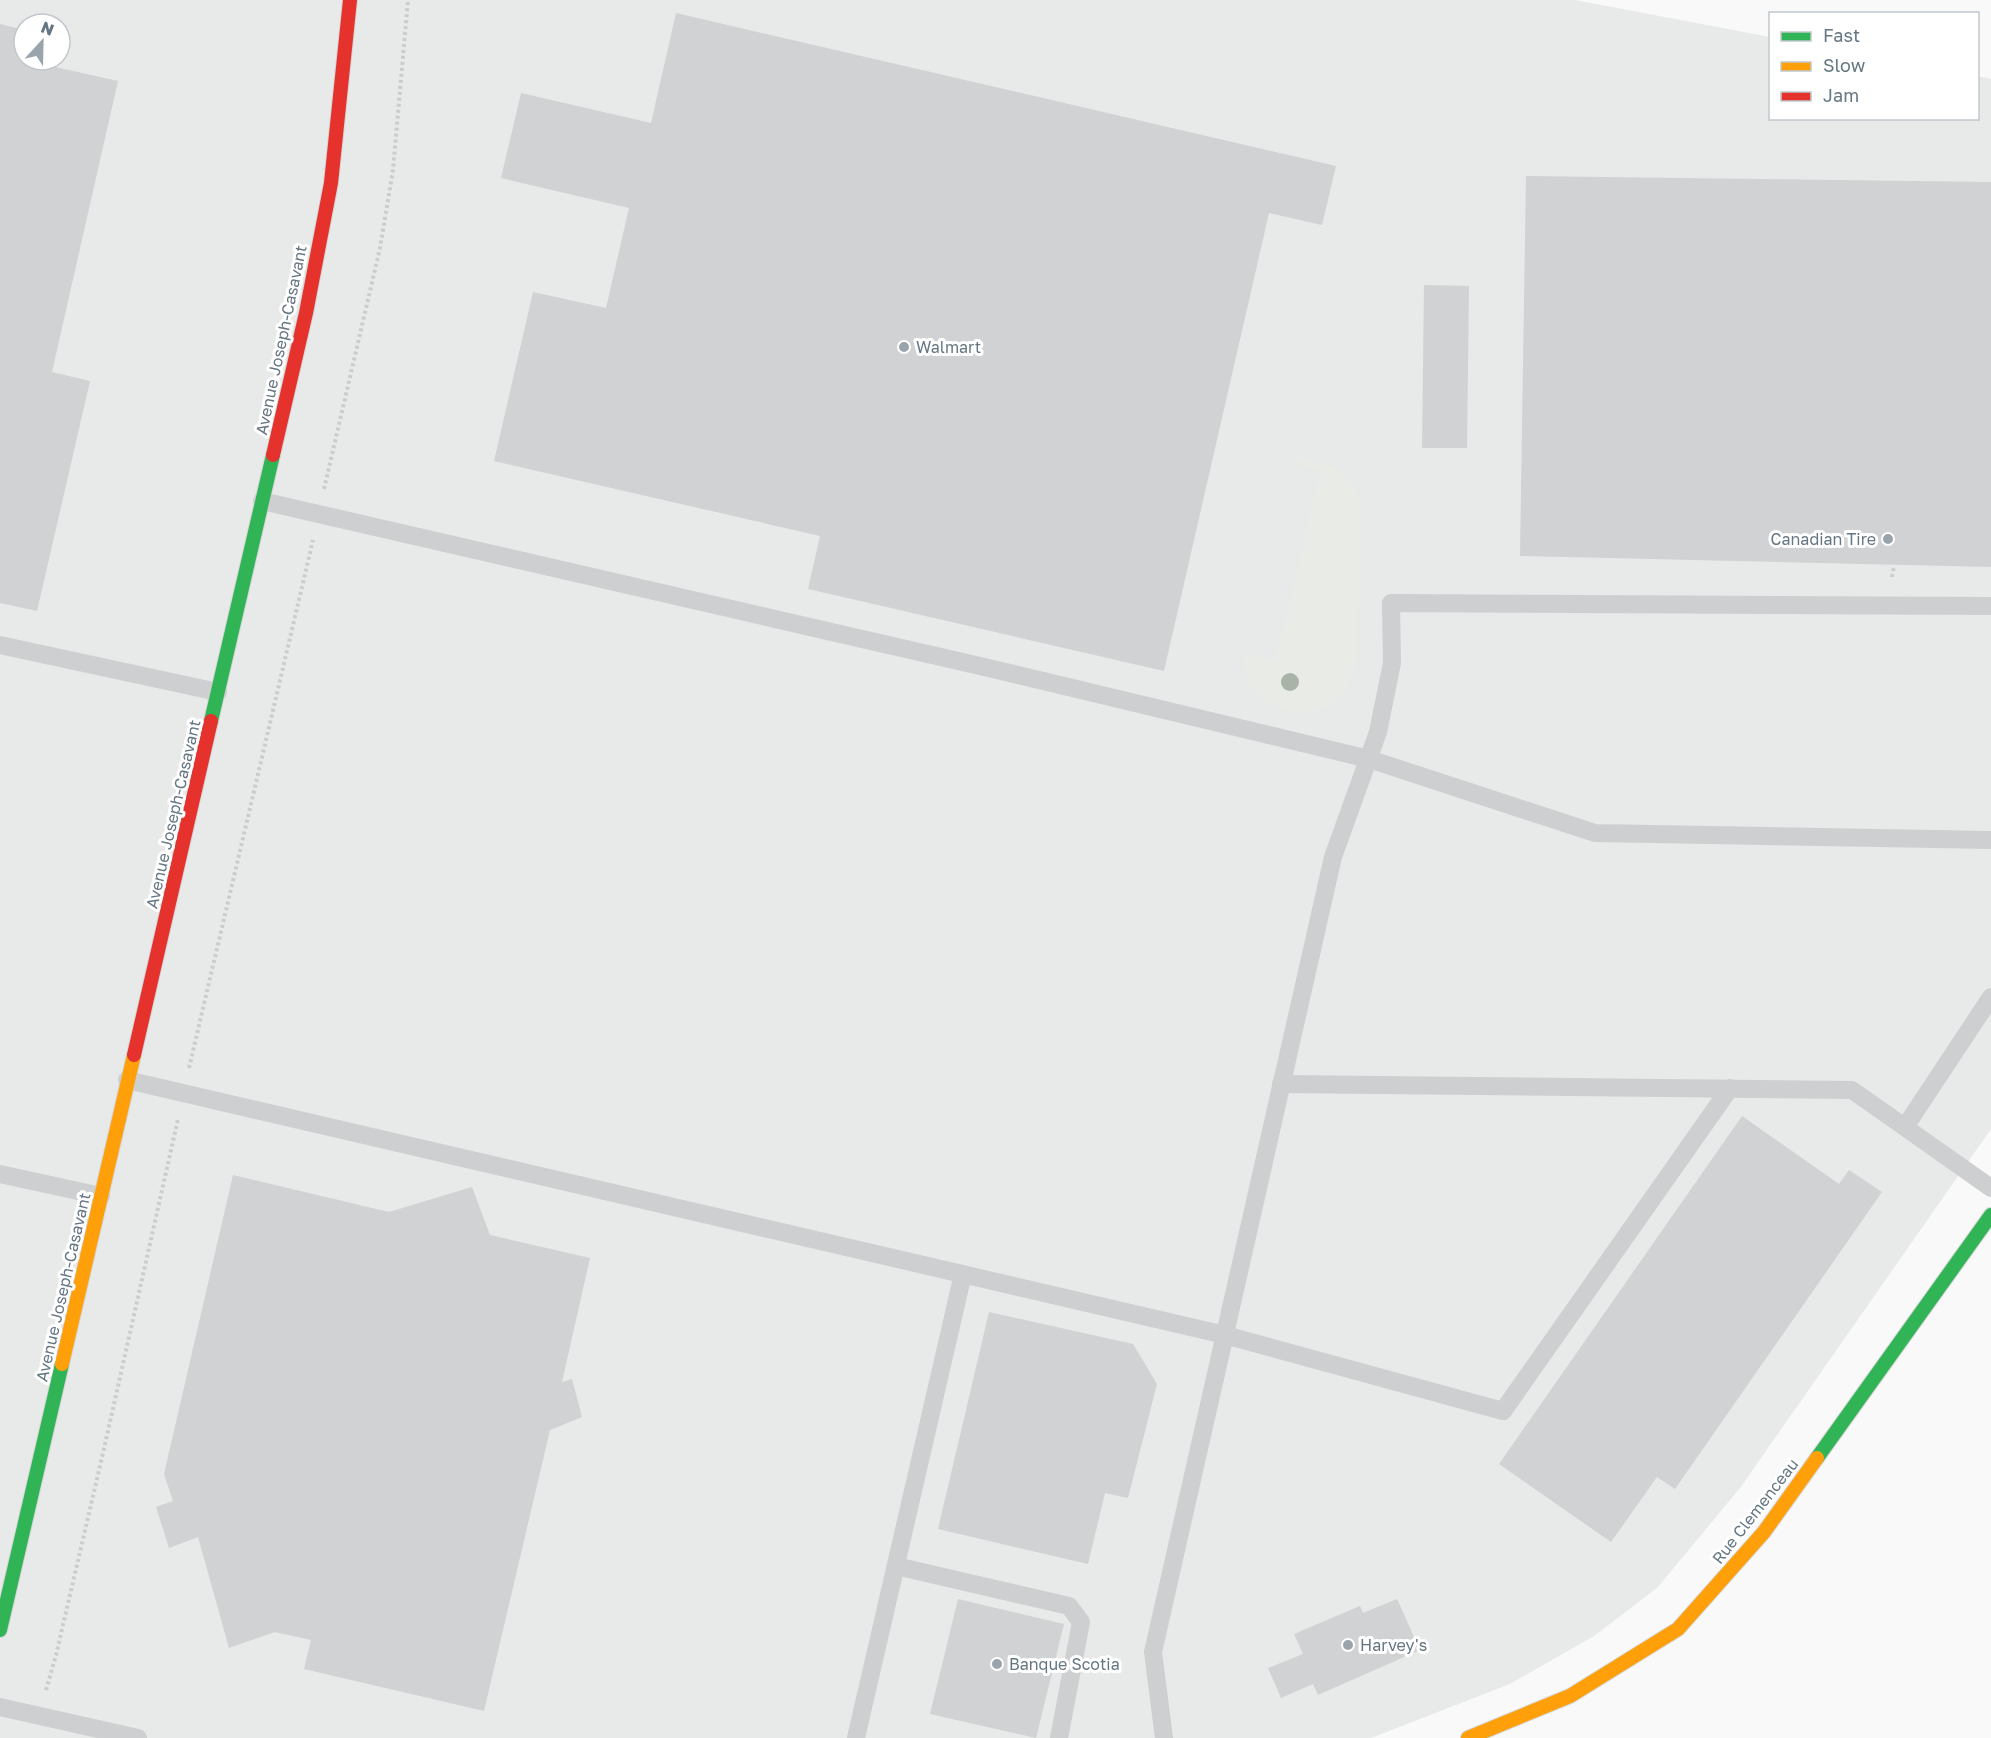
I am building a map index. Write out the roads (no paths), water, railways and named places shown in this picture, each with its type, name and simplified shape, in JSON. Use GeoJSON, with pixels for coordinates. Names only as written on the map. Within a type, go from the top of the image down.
{"type":"FeatureCollection","features":[{"type":"Feature","properties":{"kind":"street","name":"Avenue Joseph-Casavant"},"geometry":{"type":"LineString","coordinates":[[0,1630],[306,313],[331,183],[350,0]]}},
{"type":"Feature","properties":{"kind":"street","name":"Rue Clemenceau"},"geometry":{"type":"LineString","coordinates":[[1468,1738],[1570,1696],[1678,1629],[1764,1532],[1991,1215]]}},
{"type":"Feature","properties":{"kind":"lane"},"geometry":{"type":"LineString","coordinates":[[262,501],[989,668],[1369,759],[1595,834],[1991,840]]}},
{"type":"Feature","properties":{"kind":"lane"},"geometry":{"type":"LineString","coordinates":[[1164,1738],[1153,1652],[1332,857],[1378,732],[1392,663],[1391,603],[1991,606]]}},
{"type":"Feature","properties":{"kind":"lane"},"geometry":{"type":"LineString","coordinates":[[0,645],[218,692]]}},
{"type":"Feature","properties":{"kind":"lane"},"geometry":{"type":"LineString","coordinates":[[1905,1127],[1991,997]]}},
{"type":"Feature","properties":{"kind":"lane"},"geometry":{"type":"LineString","coordinates":[[127,1080],[1226,1335],[1503,1411],[1730,1088]]}},
{"type":"Feature","properties":{"kind":"lane"},"geometry":{"type":"LineString","coordinates":[[1281,1084],[1852,1090],[1991,1188]]}},
{"type":"Feature","properties":{"kind":"lane"},"geometry":{"type":"LineString","coordinates":[[0,1174],[100,1196]]}},
{"type":"Feature","properties":{"kind":"lane"},"geometry":{"type":"LineString","coordinates":[[856,1738],[963,1274]]}},
{"type":"Feature","properties":{"kind":"lane"},"geometry":{"type":"LineString","coordinates":[[896,1566],[1069,1606],[1081,1622],[1059,1738]]}},
{"type":"Feature","properties":{"kind":"lane"},"geometry":{"type":"LineString","coordinates":[[0,1707],[138,1738]]}},
{"type":"Feature","properties":{"kind":"place","name":"Walmart"},"geometry":{"type":"Point","coordinates":[904,347]}},
{"type":"Feature","properties":{"kind":"place","name":"Canadian Tire"},"geometry":{"type":"Point","coordinates":[1888,539]}},
{"type":"Feature","properties":{"kind":"place","name":"Harvey's"},"geometry":{"type":"Point","coordinates":[1348,1645]}},
{"type":"Feature","properties":{"kind":"place","name":"Banque Scotia"},"geometry":{"type":"Point","coordinates":[997,1664]}}]}
